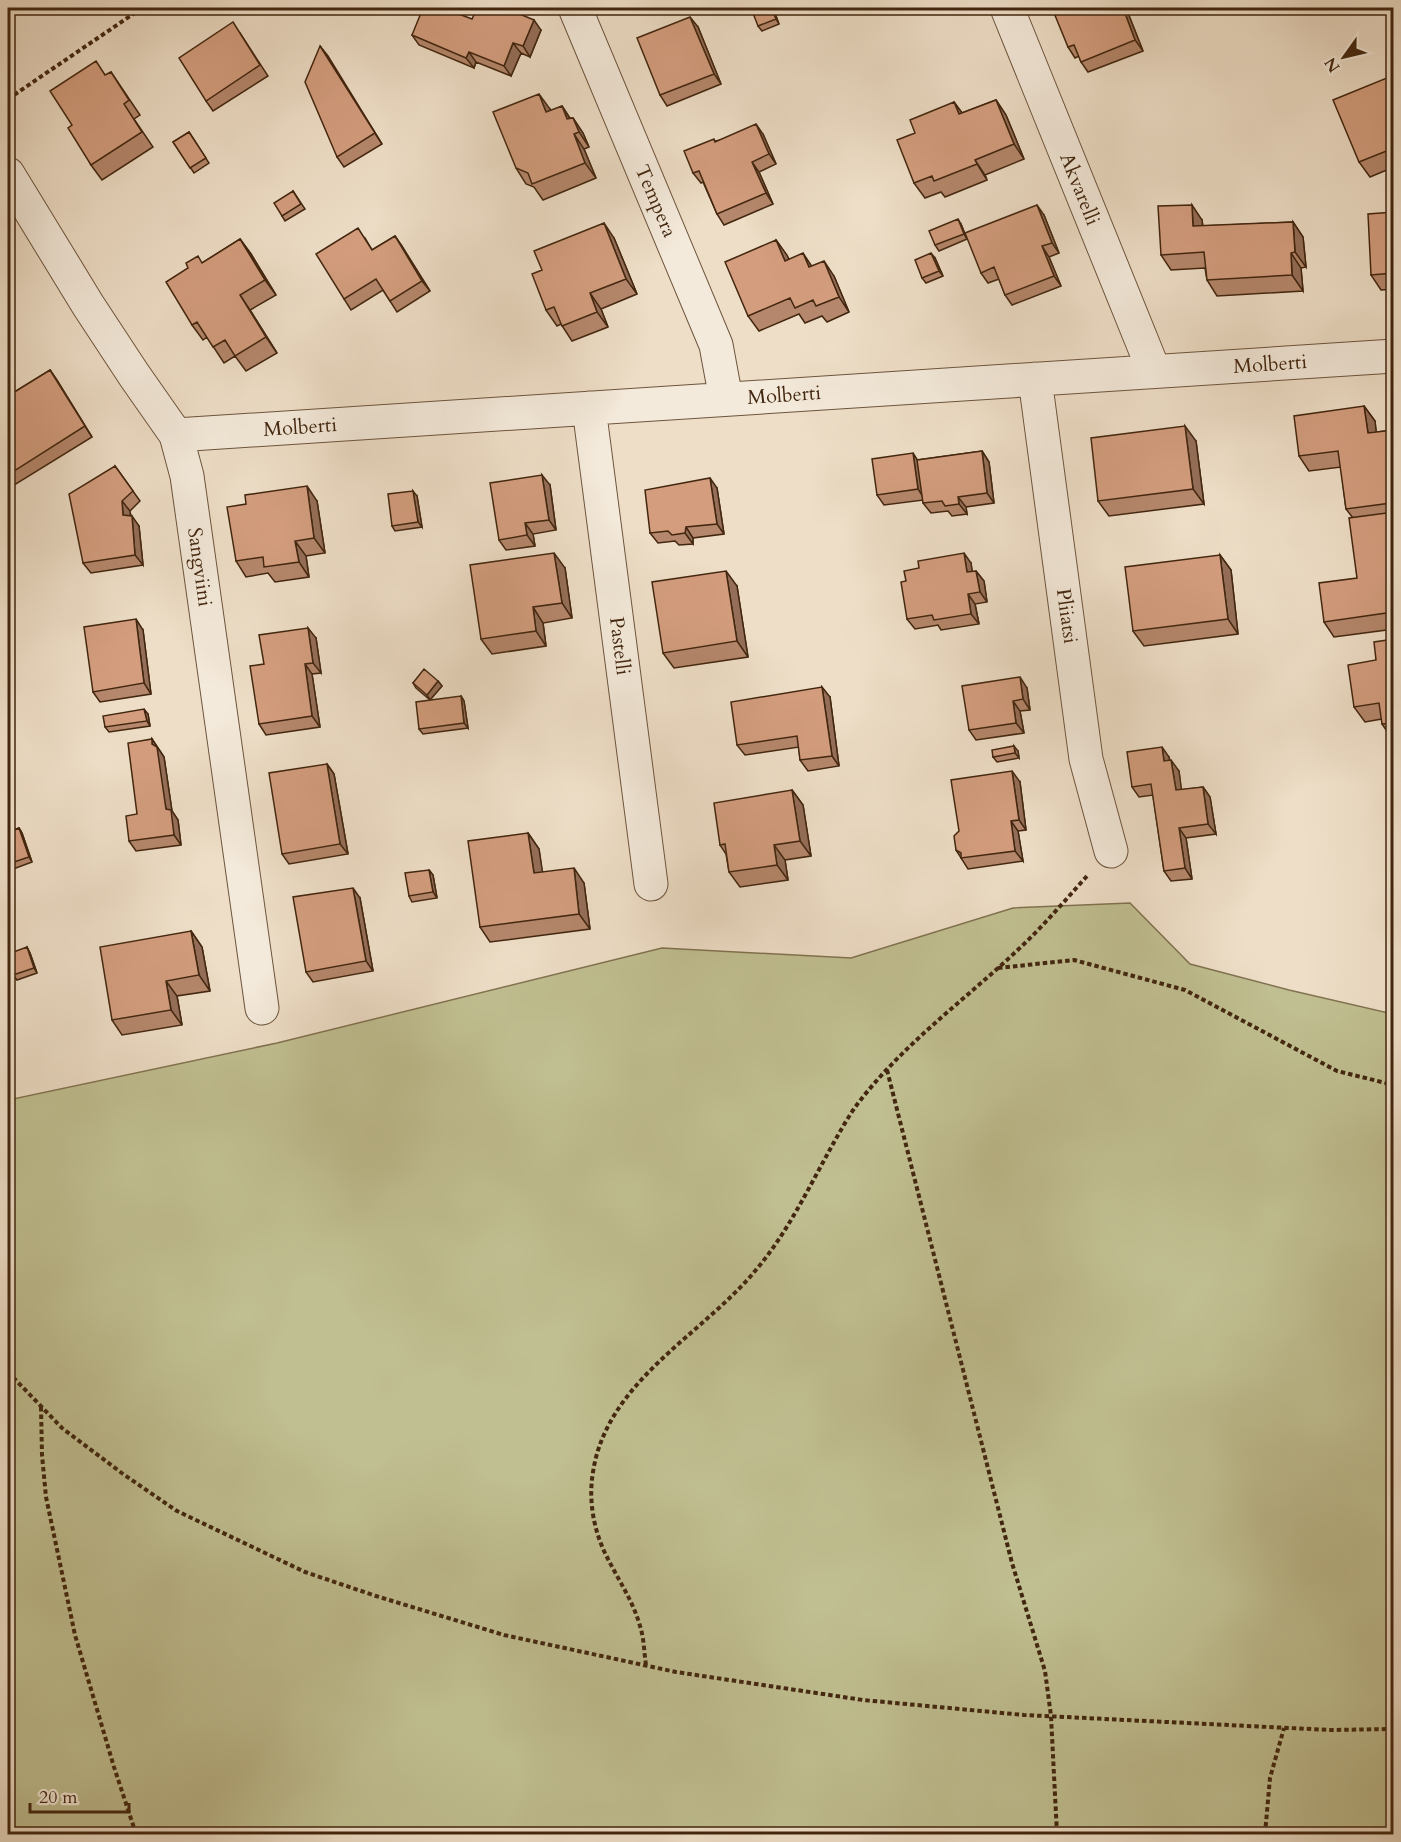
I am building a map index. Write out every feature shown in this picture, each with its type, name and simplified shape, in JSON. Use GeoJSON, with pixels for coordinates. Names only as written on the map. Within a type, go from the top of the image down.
{"type":"FeatureCollection","features":[{"type":"Feature","properties":{"kind":"street","name":"Tempera"},"geometry":{"type":"LineString","coordinates":[[574,8],[716,345],[726,399]]}},
{"type":"Feature","properties":{"kind":"street","name":"Akvarelli"},"geometry":{"type":"LineString","coordinates":[[1007,8],[1154,372]]}},
{"type":"Feature","properties":{"kind":"street","name":"Sangviini"},"geometry":{"type":"LineString","coordinates":[[8,174],[88,305],[176,435],[187,476],[262,1008]]}},
{"type":"Feature","properties":{"kind":"street","name":"Molberti"},"geometry":{"type":"LineString","coordinates":[[176,435],[1394,356]]}},
{"type":"Feature","properties":{"kind":"street","name":"Pliiatsi"},"geometry":{"type":"LineString","coordinates":[[1035,379],[1086,759],[1111,851]]}},
{"type":"Feature","properties":{"kind":"street","name":"Pastelli"},"geometry":{"type":"LineString","coordinates":[[589,408],[651,884]]}},
{"type":"Feature","properties":{"kind":"path"},"geometry":{"type":"LineString","coordinates":[[8,99],[142,8]]}},
{"type":"Feature","properties":{"kind":"path"},"geometry":{"type":"LineString","coordinates":[[646,1665],[640,1626],[625,1588],[606,1557],[596,1527],[591,1500],[593,1472],[599,1445],[629,1393],[653,1367],[737,1293],[758,1269],[779,1238],[858,1104],[887,1070],[908,1048],[1025,943],[1111,851]]}},
{"type":"Feature","properties":{"kind":"path"},"geometry":{"type":"LineString","coordinates":[[997,968],[1074,960],[1185,990],[1337,1071],[1394,1085]]}},
{"type":"Feature","properties":{"kind":"path"},"geometry":{"type":"LineString","coordinates":[[887,1070],[996,1492],[1012,1563],[1045,1671],[1051,1716],[1057,1834]]}},
{"type":"Feature","properties":{"kind":"path"},"geometry":{"type":"LineString","coordinates":[[8,1372],[62,1428],[177,1511],[305,1572],[504,1635],[676,1672],[863,1700],[1024,1715],[1330,1730],[1394,1729]]}},
{"type":"Feature","properties":{"kind":"path"},"geometry":{"type":"LineString","coordinates":[[41,1407],[46,1497],[75,1635],[136,1834]]}},
{"type":"Feature","properties":{"kind":"path"},"geometry":{"type":"LineString","coordinates":[[1265,1834],[1270,1778],[1284,1728]]}},
{"type":"Feature","properties":{"kind":"shaded area"},"geometry":{"type":"Polygon","coordinates":[[[1130,903],[1190,964],[1393,1014],[1393,1834],[8,1834],[8,1100],[277,1043],[662,948],[851,958],[1013,908],[1130,903]]]}},
{"type":"Feature","properties":{"kind":"building"},"geometry":{"type":"Polygon","coordinates":[[[423,8],[443,8],[472,19],[477,8],[505,8],[534,20],[523,46],[513,43],[504,66],[469,52],[466,58],[412,35],[423,8]]]}},
{"type":"Feature","properties":{"kind":"building"},"geometry":{"type":"Polygon","coordinates":[[[751,8],[771,8],[776,19],[758,26],[751,8]]]}},
{"type":"Feature","properties":{"kind":"building"},"geometry":{"type":"Polygon","coordinates":[[[1052,8],[1123,8],[1135,40],[1081,62],[1074,45],[1068,47],[1052,8]]]}},
{"type":"Feature","properties":{"kind":"building"},"geometry":{"type":"Polygon","coordinates":[[[690,17],[714,74],[660,95],[637,38],[690,17]]]}},
{"type":"Feature","properties":{"kind":"building"},"geometry":{"type":"Polygon","coordinates":[[[233,22],[260,65],[206,101],[179,58],[233,22]]]}},
{"type":"Feature","properties":{"kind":"building"},"geometry":{"type":"Polygon","coordinates":[[[320,46],[375,133],[337,157],[305,82],[320,46]]]}},
{"type":"Feature","properties":{"kind":"building"},"geometry":{"type":"Polygon","coordinates":[[[96,61],[105,75],[111,72],[129,100],[124,104],[142,132],[91,165],[68,128],[72,125],[50,91],[96,61]]]}},
{"type":"Feature","properties":{"kind":"building"},"geometry":{"type":"Polygon","coordinates":[[[1394,75],[1394,148],[1359,162],[1333,100],[1394,75]]]}},
{"type":"Feature","properties":{"kind":"building"},"geometry":{"type":"Polygon","coordinates":[[[539,94],[546,112],[562,106],[567,119],[573,118],[579,132],[574,134],[585,163],[532,184],[528,173],[516,168],[493,112],[539,94]]]}},
{"type":"Feature","properties":{"kind":"building"},"geometry":{"type":"Polygon","coordinates":[[[996,100],[1014,144],[975,160],[977,164],[934,181],[932,176],[914,183],[897,140],[915,133],[910,120],[954,102],[959,114],[996,100]]]}},
{"type":"Feature","properties":{"kind":"building"},"geometry":{"type":"Polygon","coordinates":[[[756,124],[769,154],[752,162],[766,193],[717,214],[699,171],[693,173],[684,151],[714,139],[715,142],[756,124]]]}},
{"type":"Feature","properties":{"kind":"building"},"geometry":{"type":"Polygon","coordinates":[[[189,132],[206,158],[190,168],[173,142],[189,132]]]}},
{"type":"Feature","properties":{"kind":"building"},"geometry":{"type":"Polygon","coordinates":[[[293,191],[301,204],[282,216],[274,203],[293,191]]]}},
{"type":"Feature","properties":{"kind":"building"},"geometry":{"type":"Polygon","coordinates":[[[1037,205],[1052,243],[1042,246],[1054,276],[1005,295],[994,267],[981,273],[965,233],[1037,205]]]}},
{"type":"Feature","properties":{"kind":"building"},"geometry":{"type":"Polygon","coordinates":[[[1192,205],[1193,226],[1293,222],[1295,252],[1291,253],[1292,275],[1207,280],[1204,252],[1161,255],[1158,206],[1192,205]]]}},
{"type":"Feature","properties":{"kind":"building"},"geometry":{"type":"Polygon","coordinates":[[[1394,212],[1394,273],[1371,275],[1368,214],[1394,212]]]}},
{"type":"Feature","properties":{"kind":"building"},"geometry":{"type":"Polygon","coordinates":[[[958,219],[964,234],[935,245],[929,231],[958,219]]]}},
{"type":"Feature","properties":{"kind":"building"},"geometry":{"type":"Polygon","coordinates":[[[604,223],[626,279],[590,293],[597,312],[562,326],[554,307],[546,310],[532,274],[542,270],[534,251],[604,223]]]}},
{"type":"Feature","properties":{"kind":"building"},"geometry":{"type":"Polygon","coordinates":[[[358,228],[372,250],[395,236],[422,281],[390,301],[376,279],[344,299],[316,254],[358,228]]]}},
{"type":"Feature","properties":{"kind":"building"},"geometry":{"type":"Polygon","coordinates":[[[240,239],[265,280],[240,295],[266,337],[235,356],[225,340],[213,347],[197,322],[192,325],[166,282],[188,268],[186,263],[198,256],[202,263],[240,239]]]}},
{"type":"Feature","properties":{"kind":"building"},"geometry":{"type":"Polygon","coordinates":[[[776,240],[785,261],[803,253],[809,267],[824,261],[839,297],[816,306],[813,300],[795,308],[790,298],[748,316],[725,262],[776,240]]]}},
{"type":"Feature","properties":{"kind":"building"},"geometry":{"type":"Polygon","coordinates":[[[931,253],[939,271],[922,278],[915,260],[931,253]]]}},
{"type":"Feature","properties":{"kind":"building"},"geometry":{"type":"Polygon","coordinates":[[[50,370],[85,426],[8,475],[8,396],[50,370]]]}},
{"type":"Feature","properties":{"kind":"building"},"geometry":{"type":"Polygon","coordinates":[[[1364,406],[1368,433],[1394,430],[1394,497],[1391,503],[1346,509],[1338,451],[1299,456],[1294,416],[1364,406]]]}},
{"type":"Feature","properties":{"kind":"building"},"geometry":{"type":"Polygon","coordinates":[[[1185,426],[1193,489],[1098,501],[1091,438],[1185,426]]]}},
{"type":"Feature","properties":{"kind":"building"},"geometry":{"type":"Polygon","coordinates":[[[982,451],[987,493],[958,497],[959,504],[945,506],[942,501],[923,503],[917,460],[982,451]]]}},
{"type":"Feature","properties":{"kind":"building"},"geometry":{"type":"Polygon","coordinates":[[[913,453],[918,489],[877,495],[872,459],[913,453]]]}},
{"type":"Feature","properties":{"kind":"building"},"geometry":{"type":"Polygon","coordinates":[[[115,466],[133,491],[122,501],[123,515],[132,516],[135,555],[83,563],[69,494],[115,466]]]}},
{"type":"Feature","properties":{"kind":"building"},"geometry":{"type":"Polygon","coordinates":[[[542,475],[549,520],[525,523],[527,535],[499,540],[490,483],[542,475]]]}},
{"type":"Feature","properties":{"kind":"building"},"geometry":{"type":"Polygon","coordinates":[[[710,478],[717,524],[686,527],[685,533],[672,535],[668,531],[650,533],[645,490],[710,478]]]}},
{"type":"Feature","properties":{"kind":"building"},"geometry":{"type":"Polygon","coordinates":[[[307,486],[314,538],[295,541],[299,562],[264,567],[263,557],[236,561],[227,507],[246,504],[245,495],[307,486]]]}},
{"type":"Feature","properties":{"kind":"building"},"geometry":{"type":"Polygon","coordinates":[[[413,491],[418,522],[392,526],[388,494],[413,491]]]}},
{"type":"Feature","properties":{"kind":"building"},"geometry":{"type":"Polygon","coordinates":[[[1394,512],[1394,586],[1390,586],[1393,612],[1324,622],[1319,583],[1357,578],[1349,518],[1394,512]]]}},
{"type":"Feature","properties":{"kind":"building"},"geometry":{"type":"Polygon","coordinates":[[[554,553],[562,603],[533,607],[536,631],[481,639],[470,565],[554,553]]]}},
{"type":"Feature","properties":{"kind":"building"},"geometry":{"type":"Polygon","coordinates":[[[964,553],[967,572],[976,571],[980,592],[968,594],[971,614],[934,620],[932,615],[907,619],[901,582],[906,581],[904,571],[919,568],[918,561],[964,553]]]}},
{"type":"Feature","properties":{"kind":"building"},"geometry":{"type":"Polygon","coordinates":[[[1220,555],[1228,619],[1133,631],[1125,567],[1220,555]]]}},
{"type":"Feature","properties":{"kind":"building"},"geometry":{"type":"Polygon","coordinates":[[[726,571],[737,641],[663,653],[652,582],[726,571]]]}},
{"type":"Feature","properties":{"kind":"building"},"geometry":{"type":"Polygon","coordinates":[[[136,619],[144,683],[93,692],[84,627],[136,619]]]}},
{"type":"Feature","properties":{"kind":"building"},"geometry":{"type":"Polygon","coordinates":[[[308,628],[313,663],[305,664],[312,716],[259,724],[250,666],[264,664],[259,635],[308,628]]]}},
{"type":"Feature","properties":{"kind":"building"},"geometry":{"type":"Polygon","coordinates":[[[1394,639],[1394,723],[1382,724],[1379,703],[1354,707],[1348,665],[1376,660],[1374,642],[1394,639]]]}},
{"type":"Feature","properties":{"kind":"building"},"geometry":{"type":"Polygon","coordinates":[[[424,669],[438,681],[427,695],[413,683],[424,669]]]}},
{"type":"Feature","properties":{"kind":"building"},"geometry":{"type":"Polygon","coordinates":[[[1020,677],[1023,699],[1013,701],[1016,723],[969,730],[962,686],[1020,677]]]}},
{"type":"Feature","properties":{"kind":"building"},"geometry":{"type":"Polygon","coordinates":[[[822,687],[832,756],[800,760],[797,736],[737,745],[731,702],[822,687]]]}},
{"type":"Feature","properties":{"kind":"building"},"geometry":{"type":"Polygon","coordinates":[[[461,696],[464,723],[419,729],[416,702],[461,696]]]}},
{"type":"Feature","properties":{"kind":"building"},"geometry":{"type":"Polygon","coordinates":[[[144,709],[147,721],[105,727],[103,716],[144,709]]]}},
{"type":"Feature","properties":{"kind":"building"},"geometry":{"type":"Polygon","coordinates":[[[152,739],[152,744],[157,747],[166,809],[171,810],[174,835],[129,841],[126,816],[137,814],[128,743],[152,739]]]}},
{"type":"Feature","properties":{"kind":"building"},"geometry":{"type":"Polygon","coordinates":[[[1014,746],[1015,753],[993,757],[992,750],[1014,746]]]}},
{"type":"Feature","properties":{"kind":"building"},"geometry":{"type":"Polygon","coordinates":[[[1162,747],[1164,761],[1171,760],[1176,790],[1203,787],[1208,824],[1179,828],[1185,868],[1164,871],[1151,784],[1132,787],[1127,752],[1162,747]]]}},
{"type":"Feature","properties":{"kind":"building"},"geometry":{"type":"Polygon","coordinates":[[[327,764],[340,844],[282,854],[269,773],[327,764]]]}},
{"type":"Feature","properties":{"kind":"building"},"geometry":{"type":"Polygon","coordinates":[[[1012,771],[1019,820],[1011,821],[1015,851],[961,858],[961,853],[956,850],[954,836],[959,831],[951,780],[1012,771]]]}},
{"type":"Feature","properties":{"kind":"building"},"geometry":{"type":"Polygon","coordinates":[[[792,790],[800,841],[774,845],[777,865],[729,872],[725,844],[720,845],[714,803],[792,790]]]}},
{"type":"Feature","properties":{"kind":"building"},"geometry":{"type":"Polygon","coordinates":[[[19,828],[29,857],[8,864],[8,832],[19,828]]]}},
{"type":"Feature","properties":{"kind":"building"},"geometry":{"type":"Polygon","coordinates":[[[528,833],[534,873],[574,868],[579,914],[480,927],[468,841],[528,833]]]}},
{"type":"Feature","properties":{"kind":"building"},"geometry":{"type":"Polygon","coordinates":[[[429,870],[433,892],[409,896],[405,873],[429,870]]]}},
{"type":"Feature","properties":{"kind":"building"},"geometry":{"type":"Polygon","coordinates":[[[353,888],[366,961],[306,972],[293,897],[353,888]]]}},
{"type":"Feature","properties":{"kind":"building"},"geometry":{"type":"Polygon","coordinates":[[[1388,896],[1394,896],[1394,942],[1388,896]]]}},
{"type":"Feature","properties":{"kind":"building"},"geometry":{"type":"Polygon","coordinates":[[[191,931],[199,975],[166,981],[171,1010],[112,1020],[100,947],[191,931]]]}},
{"type":"Feature","properties":{"kind":"building"},"geometry":{"type":"Polygon","coordinates":[[[27,947],[34,968],[13,975],[8,954],[27,947]]]}}]}
